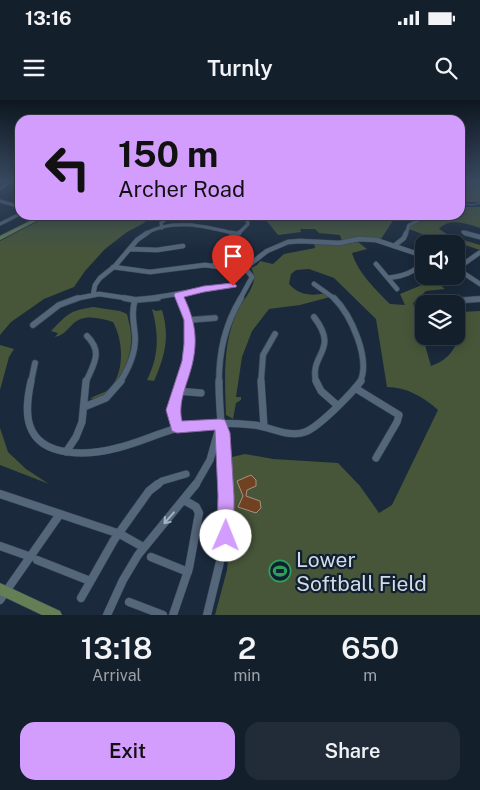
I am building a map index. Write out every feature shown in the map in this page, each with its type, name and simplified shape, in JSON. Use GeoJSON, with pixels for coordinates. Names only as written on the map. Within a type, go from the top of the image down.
{"type":"FeatureCollection","features":[{"type":"Feature","properties":{"kind":"main road"},"geometry":{"type":"LineString","coordinates":[[0,237],[32,220]]}},
{"type":"Feature","properties":{"kind":"main road"},"geometry":{"type":"LineString","coordinates":[[0,237],[36,220]]}},
{"type":"Feature","properties":{"kind":"main road"},"geometry":{"type":"LineString","coordinates":[[2,593],[56,615]]}},
{"type":"Feature","properties":{"kind":"street"},"geometry":{"type":"LineString","coordinates":[[0,224],[15,216]]}},
{"type":"Feature","properties":{"kind":"street"},"geometry":{"type":"LineString","coordinates":[[162,228],[161,223],[164,220]]}},
{"type":"Feature","properties":{"kind":"street"},"geometry":{"type":"LineString","coordinates":[[214,265],[232,239],[248,224],[249,220]]}},
{"type":"Feature","properties":{"kind":"street"},"geometry":{"type":"LineString","coordinates":[[394,246],[404,238],[409,225],[420,220]]}},
{"type":"Feature","properties":{"kind":"street"},"geometry":{"type":"LineString","coordinates":[[93,295],[92,289],[96,282],[113,267],[142,235],[162,228],[198,224],[237,234]]}},
{"type":"Feature","properties":{"kind":"street"},"geometry":{"type":"LineString","coordinates":[[463,232],[480,237]]}},
{"type":"Feature","properties":{"kind":"street"},"geometry":{"type":"LineString","coordinates":[[113,267],[150,272],[205,264],[235,269],[245,268],[267,251],[288,242],[314,241],[339,243],[368,239],[415,253]]}},
{"type":"Feature","properties":{"kind":"street"},"geometry":{"type":"LineString","coordinates":[[130,249],[157,250],[182,246]]}},
{"type":"Feature","properties":{"kind":"street"},"geometry":{"type":"LineString","coordinates":[[465,264],[478,253]]}},
{"type":"Feature","properties":{"kind":"street"},"geometry":{"type":"LineString","coordinates":[[376,264],[397,289]]}},
{"type":"Feature","properties":{"kind":"street"},"geometry":{"type":"LineString","coordinates":[[107,615],[143,547],[184,500],[208,464],[215,449],[220,424],[221,348],[226,326],[237,304],[248,288],[252,277],[245,268]]}},
{"type":"Feature","properties":{"kind":"street"},"geometry":{"type":"LineString","coordinates":[[388,278],[410,274],[415,271]]}},
{"type":"Feature","properties":{"kind":"street"},"geometry":{"type":"LineString","coordinates":[[465,274],[480,284]]}},
{"type":"Feature","properties":{"kind":"street"},"geometry":{"type":"LineString","coordinates":[[35,363],[28,392],[28,411],[33,432],[47,445],[66,452],[91,453],[111,450],[177,427],[245,424],[283,433],[300,434],[315,427],[355,388],[361,381],[365,369],[356,334],[344,310],[323,288],[314,284]]}},
{"type":"Feature","properties":{"kind":"street"},"geometry":{"type":"LineString","coordinates":[[33,325],[59,305],[93,295],[106,294],[135,300],[154,299],[204,289],[233,286]]}},
{"type":"Feature","properties":{"kind":"street"},"geometry":{"type":"LineString","coordinates":[[177,427],[173,410],[187,361],[189,320],[178,295]]}},
{"type":"Feature","properties":{"kind":"street"},"geometry":{"type":"LineString","coordinates":[[465,300],[480,299]]}},
{"type":"Feature","properties":{"kind":"street"},"geometry":{"type":"LineString","coordinates":[[84,406],[101,401],[115,391],[131,362],[136,342],[131,310],[135,300]]}},
{"type":"Feature","properties":{"kind":"street"},"geometry":{"type":"LineString","coordinates":[[314,316],[322,325],[326,336],[326,350],[317,363],[315,374],[317,386],[337,405]]}},
{"type":"Feature","properties":{"kind":"street"},"geometry":{"type":"LineString","coordinates":[[189,320],[215,318]]}},
{"type":"Feature","properties":{"kind":"street"},"geometry":{"type":"LineString","coordinates":[[264,427],[260,372],[268,342],[275,334]]}},
{"type":"Feature","properties":{"kind":"street"},"geometry":{"type":"LineString","coordinates":[[66,452],[76,437],[82,422],[86,384],[97,355],[95,344],[88,336]]}},
{"type":"Feature","properties":{"kind":"street"},"geometry":{"type":"LineString","coordinates":[[355,388],[399,415],[397,422],[376,458]]}},
{"type":"Feature","properties":{"kind":"street"},"geometry":{"type":"LineString","coordinates":[[178,391],[200,393]]}},
{"type":"Feature","properties":{"kind":"street"},"geometry":{"type":"LineString","coordinates":[[207,615],[216,586],[226,536],[223,433],[220,424]]}},
{"type":"Feature","properties":{"kind":"street"},"geometry":{"type":"LineString","coordinates":[[81,598],[114,540],[149,491],[162,481],[186,474]]}},
{"type":"Feature","properties":{"kind":"street"},"geometry":{"type":"LineString","coordinates":[[0,494],[120,534],[143,547]]}},
{"type":"Feature","properties":{"kind":"street"},"geometry":{"type":"LineString","coordinates":[[173,615],[188,572],[199,512],[184,500]]}},
{"type":"Feature","properties":{"kind":"street"},"geometry":{"type":"LineString","coordinates":[[2,593],[34,558],[60,514]]}},
{"type":"Feature","properties":{"kind":"street"},"geometry":{"type":"LineString","coordinates":[[0,546],[90,581]]}},
{"type":"Feature","properties":{"kind":"street"},"geometry":{"type":"LineString","coordinates":[[150,557],[188,572]]}},
{"type":"Feature","properties":{"kind":"street"},"geometry":{"type":"LineString","coordinates":[[129,602],[163,615]]}},
{"type":"Feature","properties":{"kind":"green space"},"geometry":{"type":"Polygon","coordinates":[[[465,207],[480,207],[480,228],[453,222],[443,225],[439,229],[448,235],[424,235],[409,229],[410,226],[421,221],[430,220],[465,220],[465,207]]]}},
{"type":"Feature","properties":{"kind":"green space"},"geometry":{"type":"Polygon","coordinates":[[[40,220],[147,220],[105,249],[85,271],[74,287],[44,299],[11,322],[0,335],[0,241],[40,220]]]}},
{"type":"Feature","properties":{"kind":"green space"},"geometry":{"type":"Polygon","coordinates":[[[266,220],[393,220],[381,239],[363,237],[342,241],[340,235],[319,233],[315,229],[300,229],[301,232],[278,235],[266,220]]]}},
{"type":"Feature","properties":{"kind":"green space"},"geometry":{"type":"Polygon","coordinates":[[[465,240],[480,245],[480,250],[465,245],[465,240]]]}},
{"type":"Feature","properties":{"kind":"green space"},"geometry":{"type":"Polygon","coordinates":[[[314,242],[347,244],[358,242],[367,249],[352,253],[358,267],[390,304],[405,305],[400,294],[422,285],[440,285],[445,289],[426,291],[422,295],[415,295],[413,303],[415,310],[415,345],[425,345],[431,366],[446,358],[456,345],[465,345],[465,312],[480,311],[480,615],[215,615],[227,570],[232,509],[232,457],[245,454],[273,459],[338,463],[360,486],[379,513],[392,505],[438,410],[414,394],[394,387],[387,387],[376,319],[334,278],[309,269],[296,270],[291,274],[289,284],[302,293],[316,295],[326,293],[330,297],[300,305],[269,309],[252,331],[242,357],[236,397],[241,397],[241,400],[236,403],[233,419],[226,415],[225,363],[229,337],[237,312],[253,285],[254,274],[251,268],[260,261],[273,264],[284,254],[315,248],[314,242]]]}},
{"type":"Feature","properties":{"kind":"green space"},"geometry":{"type":"Polygon","coordinates":[[[93,307],[120,311],[127,314],[131,338],[128,360],[120,378],[107,393],[90,399],[109,389],[119,372],[121,355],[119,337],[113,322],[96,318],[85,318],[75,322],[58,336],[55,337],[58,333],[51,331],[69,314],[93,307]]]}},
{"type":"Feature","properties":{"kind":"green space"},"geometry":{"type":"Polygon","coordinates":[[[152,309],[156,311],[162,310],[166,329],[163,355],[154,381],[147,380],[154,362],[157,345],[152,309]]]}},
{"type":"Feature","properties":{"kind":"green space"},"geometry":{"type":"Polygon","coordinates":[[[0,345],[14,349],[9,357],[0,390],[0,345]]]}},
{"type":"Feature","properties":{"kind":"green space"},"geometry":{"type":"Polygon","coordinates":[[[0,428],[8,452],[26,469],[49,484],[0,465],[0,428]]]}},
{"type":"Feature","properties":{"kind":"building"},"geometry":{"type":"Polygon","coordinates":[[[251,475],[256,480],[256,486],[247,490],[246,496],[260,501],[261,508],[256,513],[238,507],[243,496],[237,481],[251,475]]]}},
{"type":"Feature","properties":{"kind":"place","name":"Lower Softball Field"},"geometry":{"type":"Point","coordinates":[280,571]}},
{"type":"Feature","properties":{"kind":"route"},"geometry":{"type":"LineString","coordinates":[[226,536],[223,433],[220,424],[177,427],[173,410],[190,344],[189,320],[185,307],[178,295],[204,289],[233,286]]}}]}
